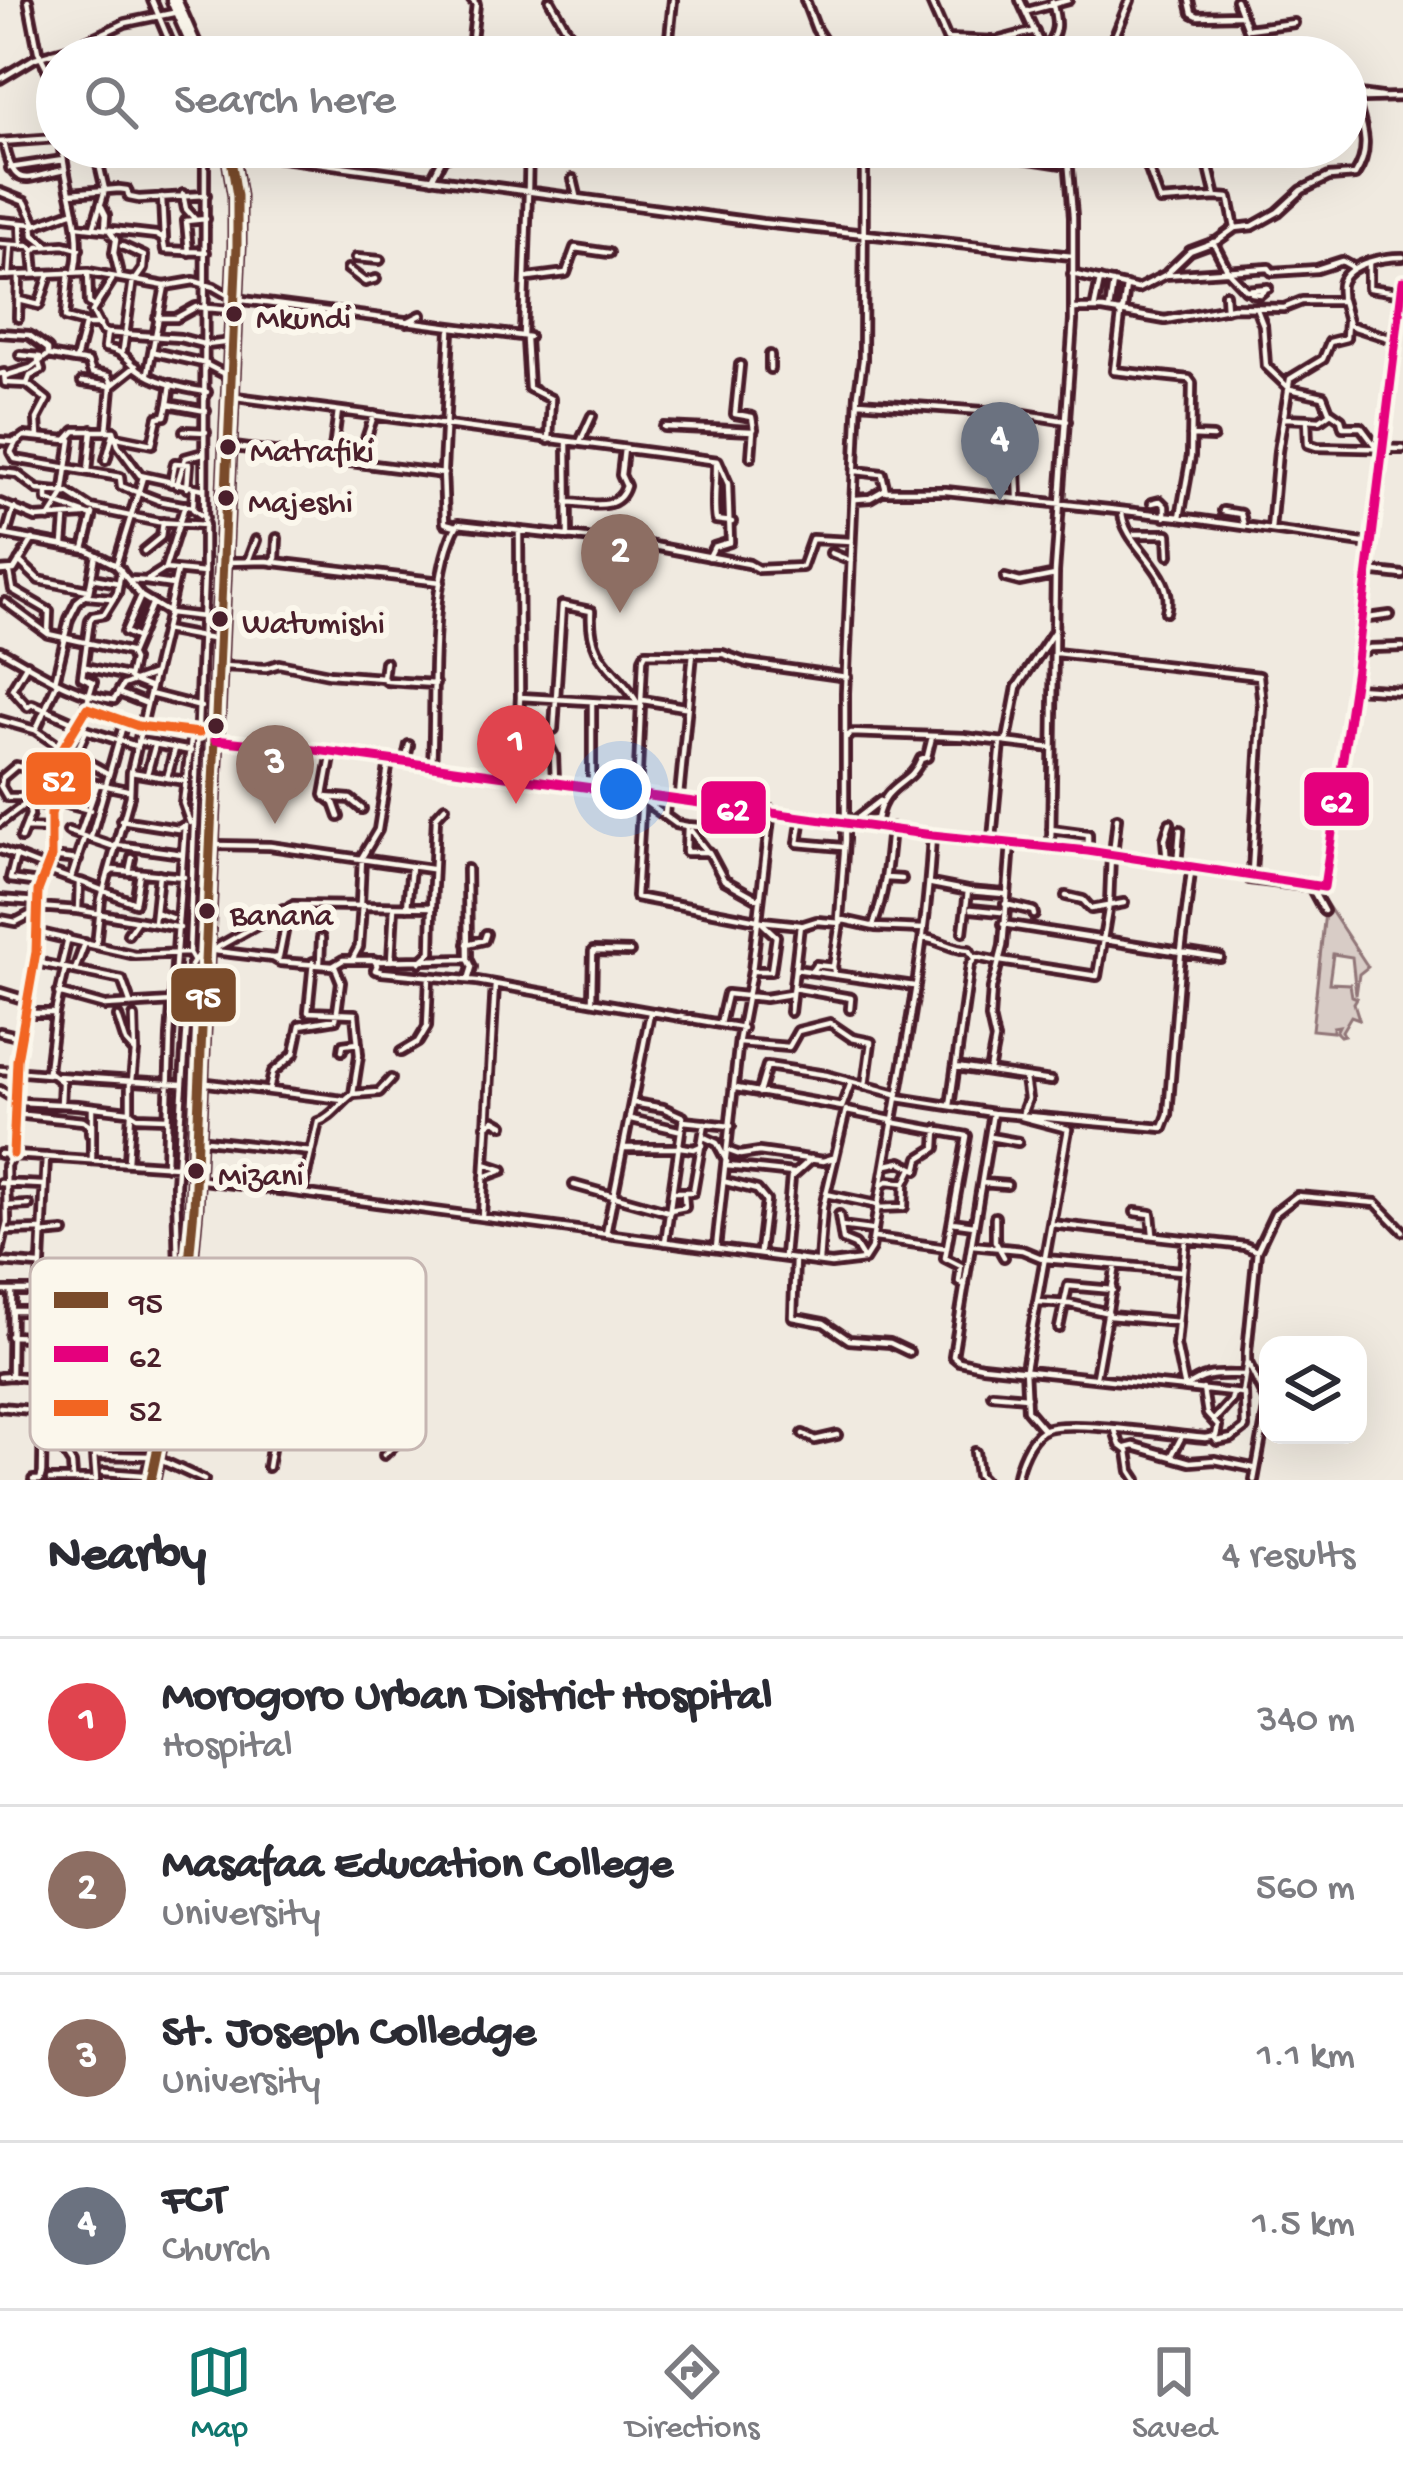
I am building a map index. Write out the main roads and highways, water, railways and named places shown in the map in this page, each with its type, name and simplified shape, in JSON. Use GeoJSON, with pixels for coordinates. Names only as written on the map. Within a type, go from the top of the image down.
{"type":"FeatureCollection","features":[{"type":"Feature","properties":{"kind":"highway"},"geometry":{"type":"LineString","coordinates":[[176,6],[190,36]]}},
{"type":"Feature","properties":{"kind":"highway"},"geometry":{"type":"LineString","coordinates":[[188,1258],[210,845],[196,824],[215,740],[238,220],[232,168]]}},
{"type":"Feature","properties":{"kind":"place","name":"Mkundi"},"geometry":{"type":"Point","coordinates":[234,314]}},
{"type":"Feature","properties":{"kind":"place","name":"Matrafiki"},"geometry":{"type":"Point","coordinates":[228,447]}},
{"type":"Feature","properties":{"kind":"place","name":"Majeshi"},"geometry":{"type":"Point","coordinates":[226,498]}},
{"type":"Feature","properties":{"kind":"place","name":"FCT"},"geometry":{"type":"Point","coordinates":[1000,501]}},
{"type":"Feature","properties":{"kind":"place","name":"Masafaa Education College"},"geometry":{"type":"Point","coordinates":[620,613]}},
{"type":"Feature","properties":{"kind":"place","name":"Watumishi"},"geometry":{"type":"Point","coordinates":[220,619]}},
{"type":"Feature","properties":{"kind":"place","name":"Morogoro Urban District Hospital"},"geometry":{"type":"Point","coordinates":[516,804]}},
{"type":"Feature","properties":{"kind":"place","name":"St. Joseph Colledge"},"geometry":{"type":"Point","coordinates":[275,824]}},
{"type":"Feature","properties":{"kind":"place","name":"Banana"},"geometry":{"type":"Point","coordinates":[207,911]}},
{"type":"Feature","properties":{"kind":"place","name":"Mizani"},"geometry":{"type":"Point","coordinates":[196,1171]}}]}
